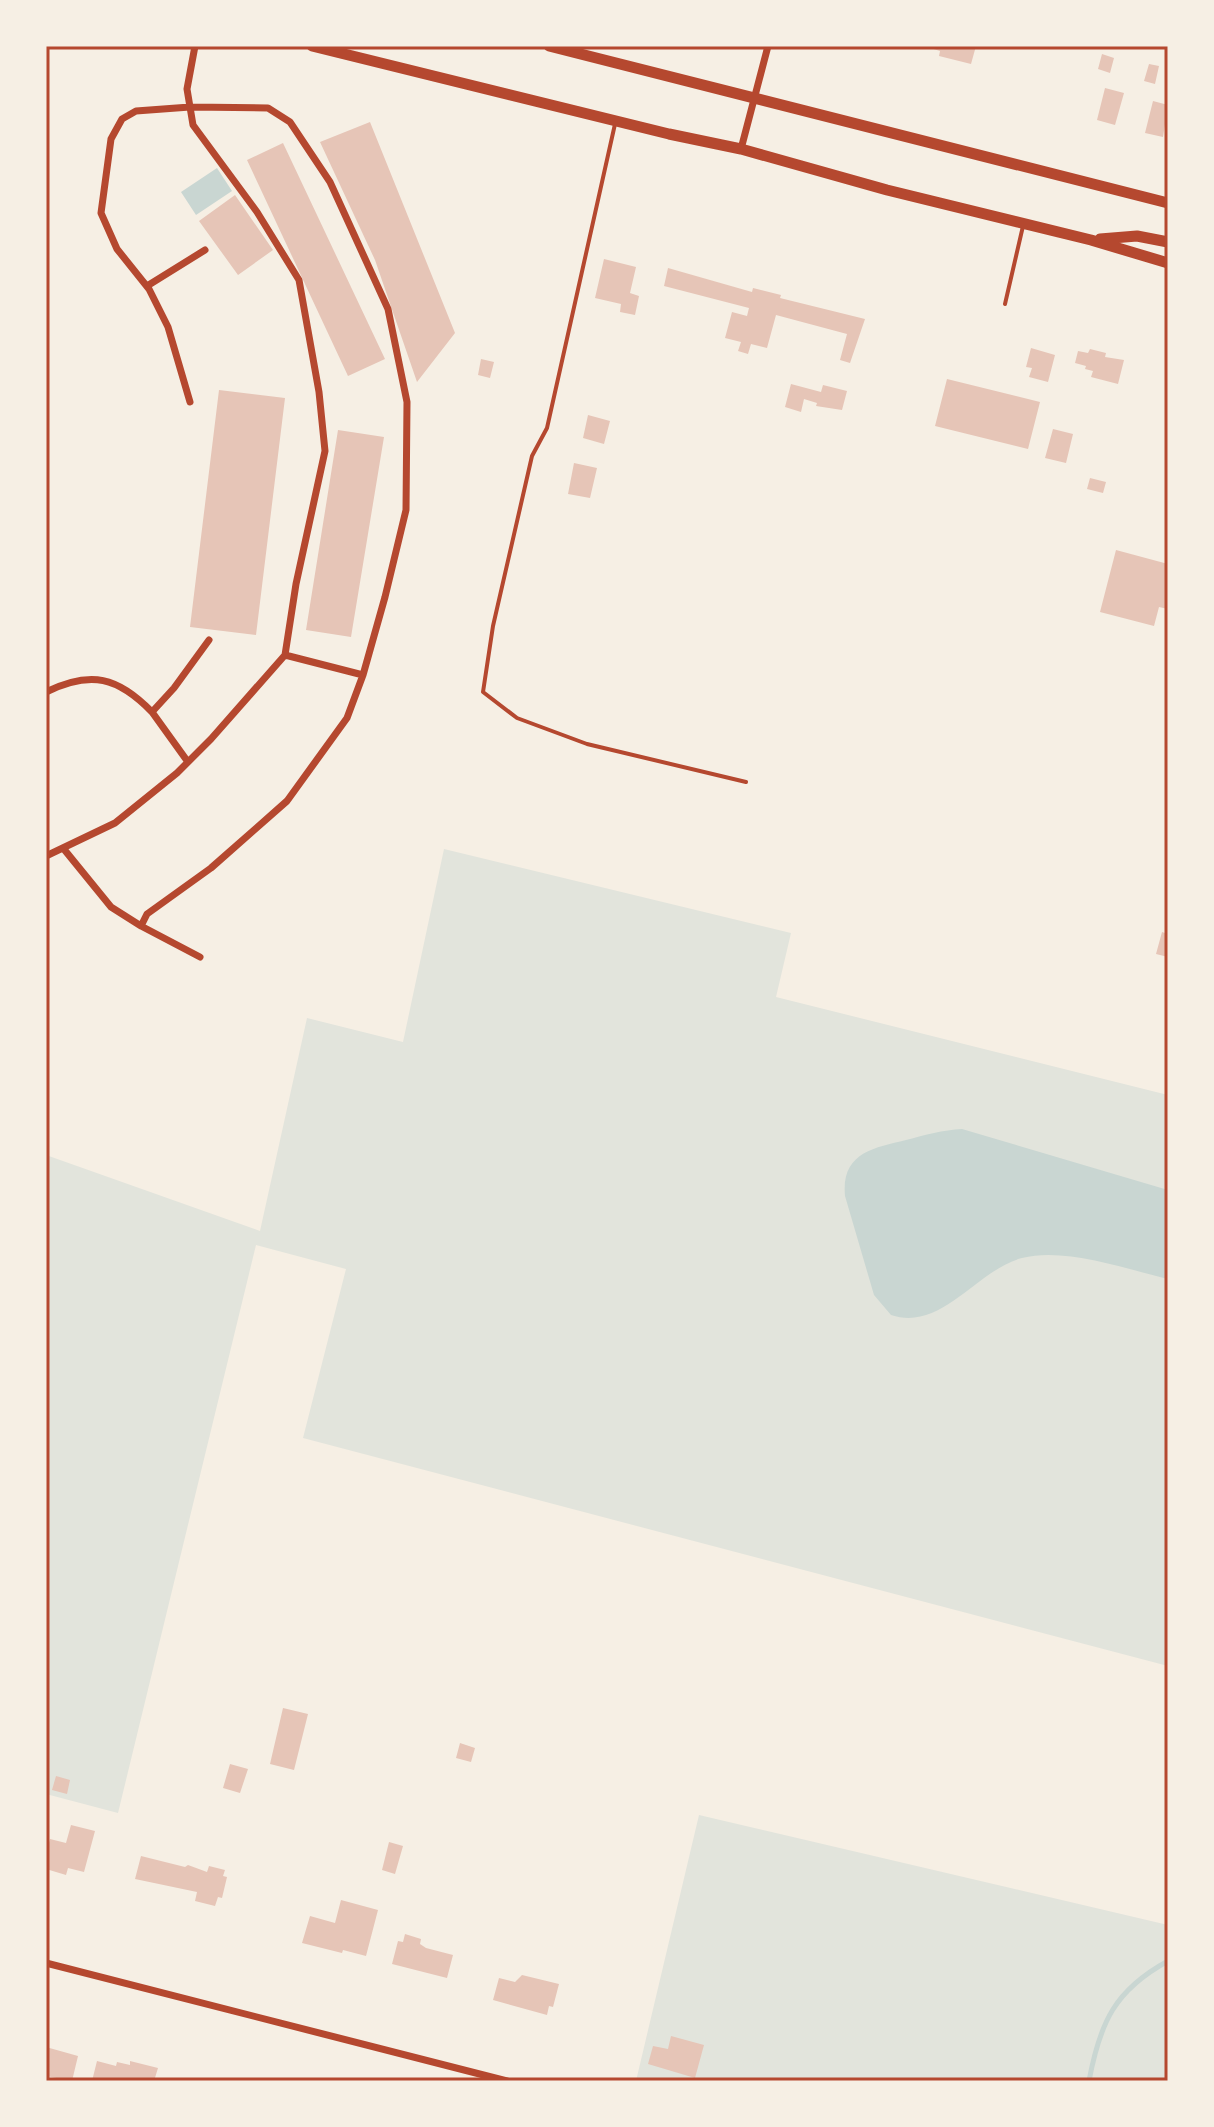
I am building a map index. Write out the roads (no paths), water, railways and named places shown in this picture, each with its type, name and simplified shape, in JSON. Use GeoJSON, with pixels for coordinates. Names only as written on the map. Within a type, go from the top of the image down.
{"type":"FeatureCollection","features":[{"type":"Feature","properties":{"kind":"main road"},"geometry":{"type":"LineString","coordinates":[[312,46],[741,149],[1168,263]]}},
{"type":"Feature","properties":{"kind":"main road"},"geometry":{"type":"LineString","coordinates":[[549,46],[1168,203]]}},
{"type":"Feature","properties":{"kind":"main road"},"geometry":{"type":"LineString","coordinates":[[1091,240],[1137,236],[1168,242]]}},
{"type":"Feature","properties":{"kind":"street"},"geometry":{"type":"LineString","coordinates":[[46,856],[115,823],[188,762],[285,655],[296,584],[325,451],[299,280],[257,212],[193,125],[187,89],[195,46]]}},
{"type":"Feature","properties":{"kind":"street"},"geometry":{"type":"LineString","coordinates":[[741,149],[768,46]]}},
{"type":"Feature","properties":{"kind":"street"},"geometry":{"type":"LineString","coordinates":[[141,926],[147,914],[211,868],[287,801],[347,718],[363,675],[406,510],[407,402],[388,309],[330,182],[290,122],[268,108],[190,107],[136,111],[122,119],[111,139],[101,213],[117,249],[147,286],[168,327],[190,402]]}},
{"type":"Feature","properties":{"kind":"street"},"geometry":{"type":"LineString","coordinates":[[147,286],[205,250]]}},
{"type":"Feature","properties":{"kind":"street"},"geometry":{"type":"LineString","coordinates":[[152,712],[209,640]]}},
{"type":"Feature","properties":{"kind":"street"},"geometry":{"type":"LineString","coordinates":[[285,655],[363,675]]}},
{"type":"Feature","properties":{"kind":"street"},"geometry":{"type":"LineString","coordinates":[[46,692],[65,683],[87,680],[108,681],[131,690],[152,712],[188,762]]}},
{"type":"Feature","properties":{"kind":"street"},"geometry":{"type":"LineString","coordinates":[[63,848],[111,907],[200,957]]}},
{"type":"Feature","properties":{"kind":"street"},"geometry":{"type":"LineString","coordinates":[[46,1963],[507,2081]]}},
{"type":"Feature","properties":{"kind":"lane"},"geometry":{"type":"LineString","coordinates":[[616,121],[547,428],[532,456],[493,626],[483,692],[517,718],[587,744],[746,782]]}},
{"type":"Feature","properties":{"kind":"lane"},"geometry":{"type":"LineString","coordinates":[[1005,304],[1023,224]]}},
{"type":"Feature","properties":{"kind":"waterway"},"geometry":{"type":"LineString","coordinates":[[1089,2081],[1099,2041],[1113,2010],[1135,1984],[1168,1961]]}}]}
